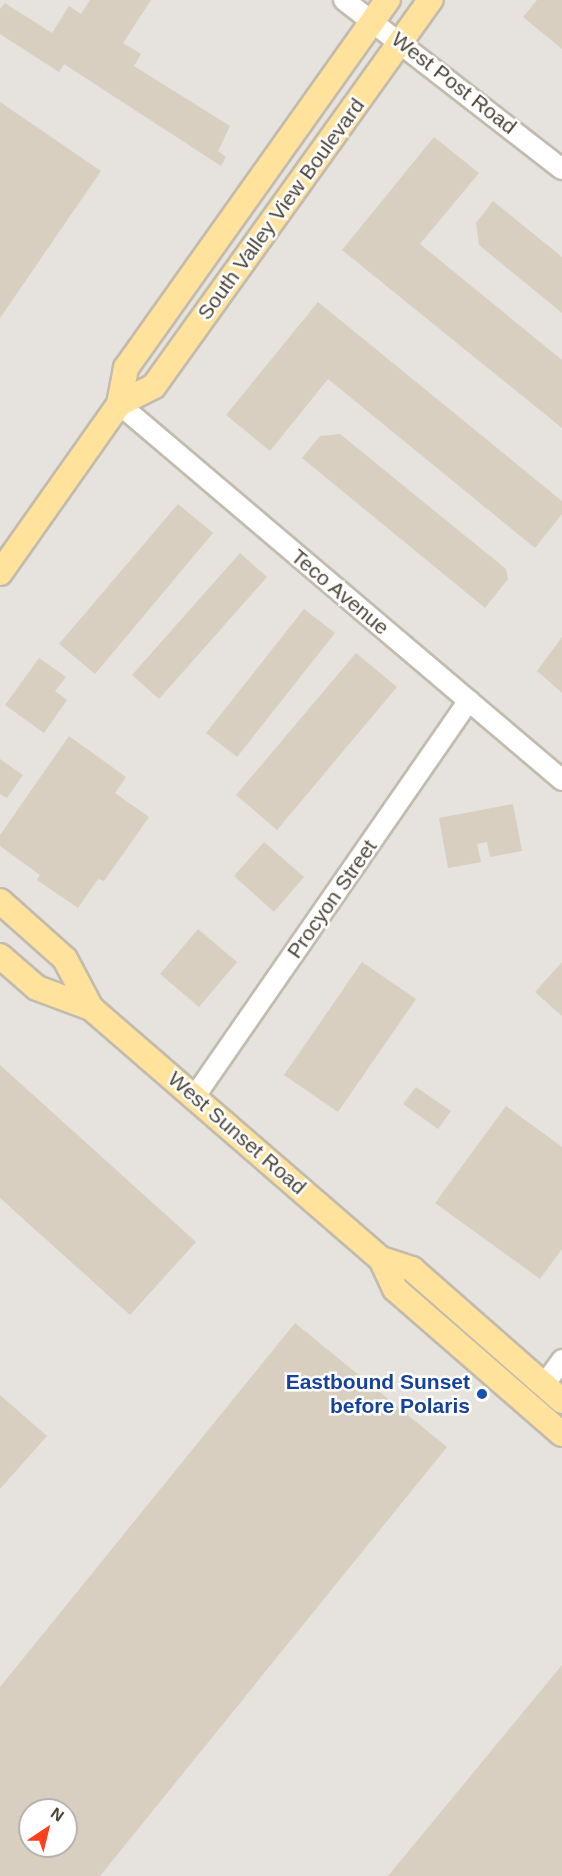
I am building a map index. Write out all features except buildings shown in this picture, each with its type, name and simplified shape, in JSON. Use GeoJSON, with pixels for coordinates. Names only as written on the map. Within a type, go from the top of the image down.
{"type":"FeatureCollection","features":[{"type":"Feature","properties":{"kind":"main road","name":"South Valley View Boulevard"},"geometry":{"type":"LineString","coordinates":[[0,573],[119,404],[126,368],[388,0]]}},
{"type":"Feature","properties":{"kind":"main road","name":"South Valley View Boulevard"},"geometry":{"type":"LineString","coordinates":[[119,404],[154,386],[430,0]]}},
{"type":"Feature","properties":{"kind":"main road","name":"West Sunset Road"},"geometry":{"type":"LineString","coordinates":[[0,901],[65,959],[91,1008]]}},
{"type":"Feature","properties":{"kind":"main road","name":"West Sunset Road"},"geometry":{"type":"LineString","coordinates":[[0,956],[38,988],[91,1008],[381,1258],[412,1269],[553,1393]]}},
{"type":"Feature","properties":{"kind":"main road","name":"West Sunset Road"},"geometry":{"type":"LineString","coordinates":[[381,1258],[395,1289],[562,1434]]}},
{"type":"Feature","properties":{"kind":"street","name":"West Post Road"},"geometry":{"type":"LineString","coordinates":[[344,0],[400,41],[562,169]]}},
{"type":"Feature","properties":{"kind":"street","name":"Teco Avenue"},"geometry":{"type":"LineString","coordinates":[[119,404],[562,780]]}},
{"type":"Feature","properties":{"kind":"street","name":"Procyon Street"},"geometry":{"type":"LineString","coordinates":[[195,1096],[469,701]]}},
{"type":"Feature","properties":{"kind":"street"},"geometry":{"type":"LineString","coordinates":[[553,1393],[562,1360]]}},
{"type":"Feature","properties":{"kind":"shaded area"},"geometry":{"type":"Polygon","coordinates":[[[0,0],[562,0],[562,1876],[0,1876],[0,0]]]}},
{"type":"Feature","properties":{"kind":"place","name":"Eastbound Sunset before Polaris"},"geometry":{"type":"Point","coordinates":[482,1394]}}]}
